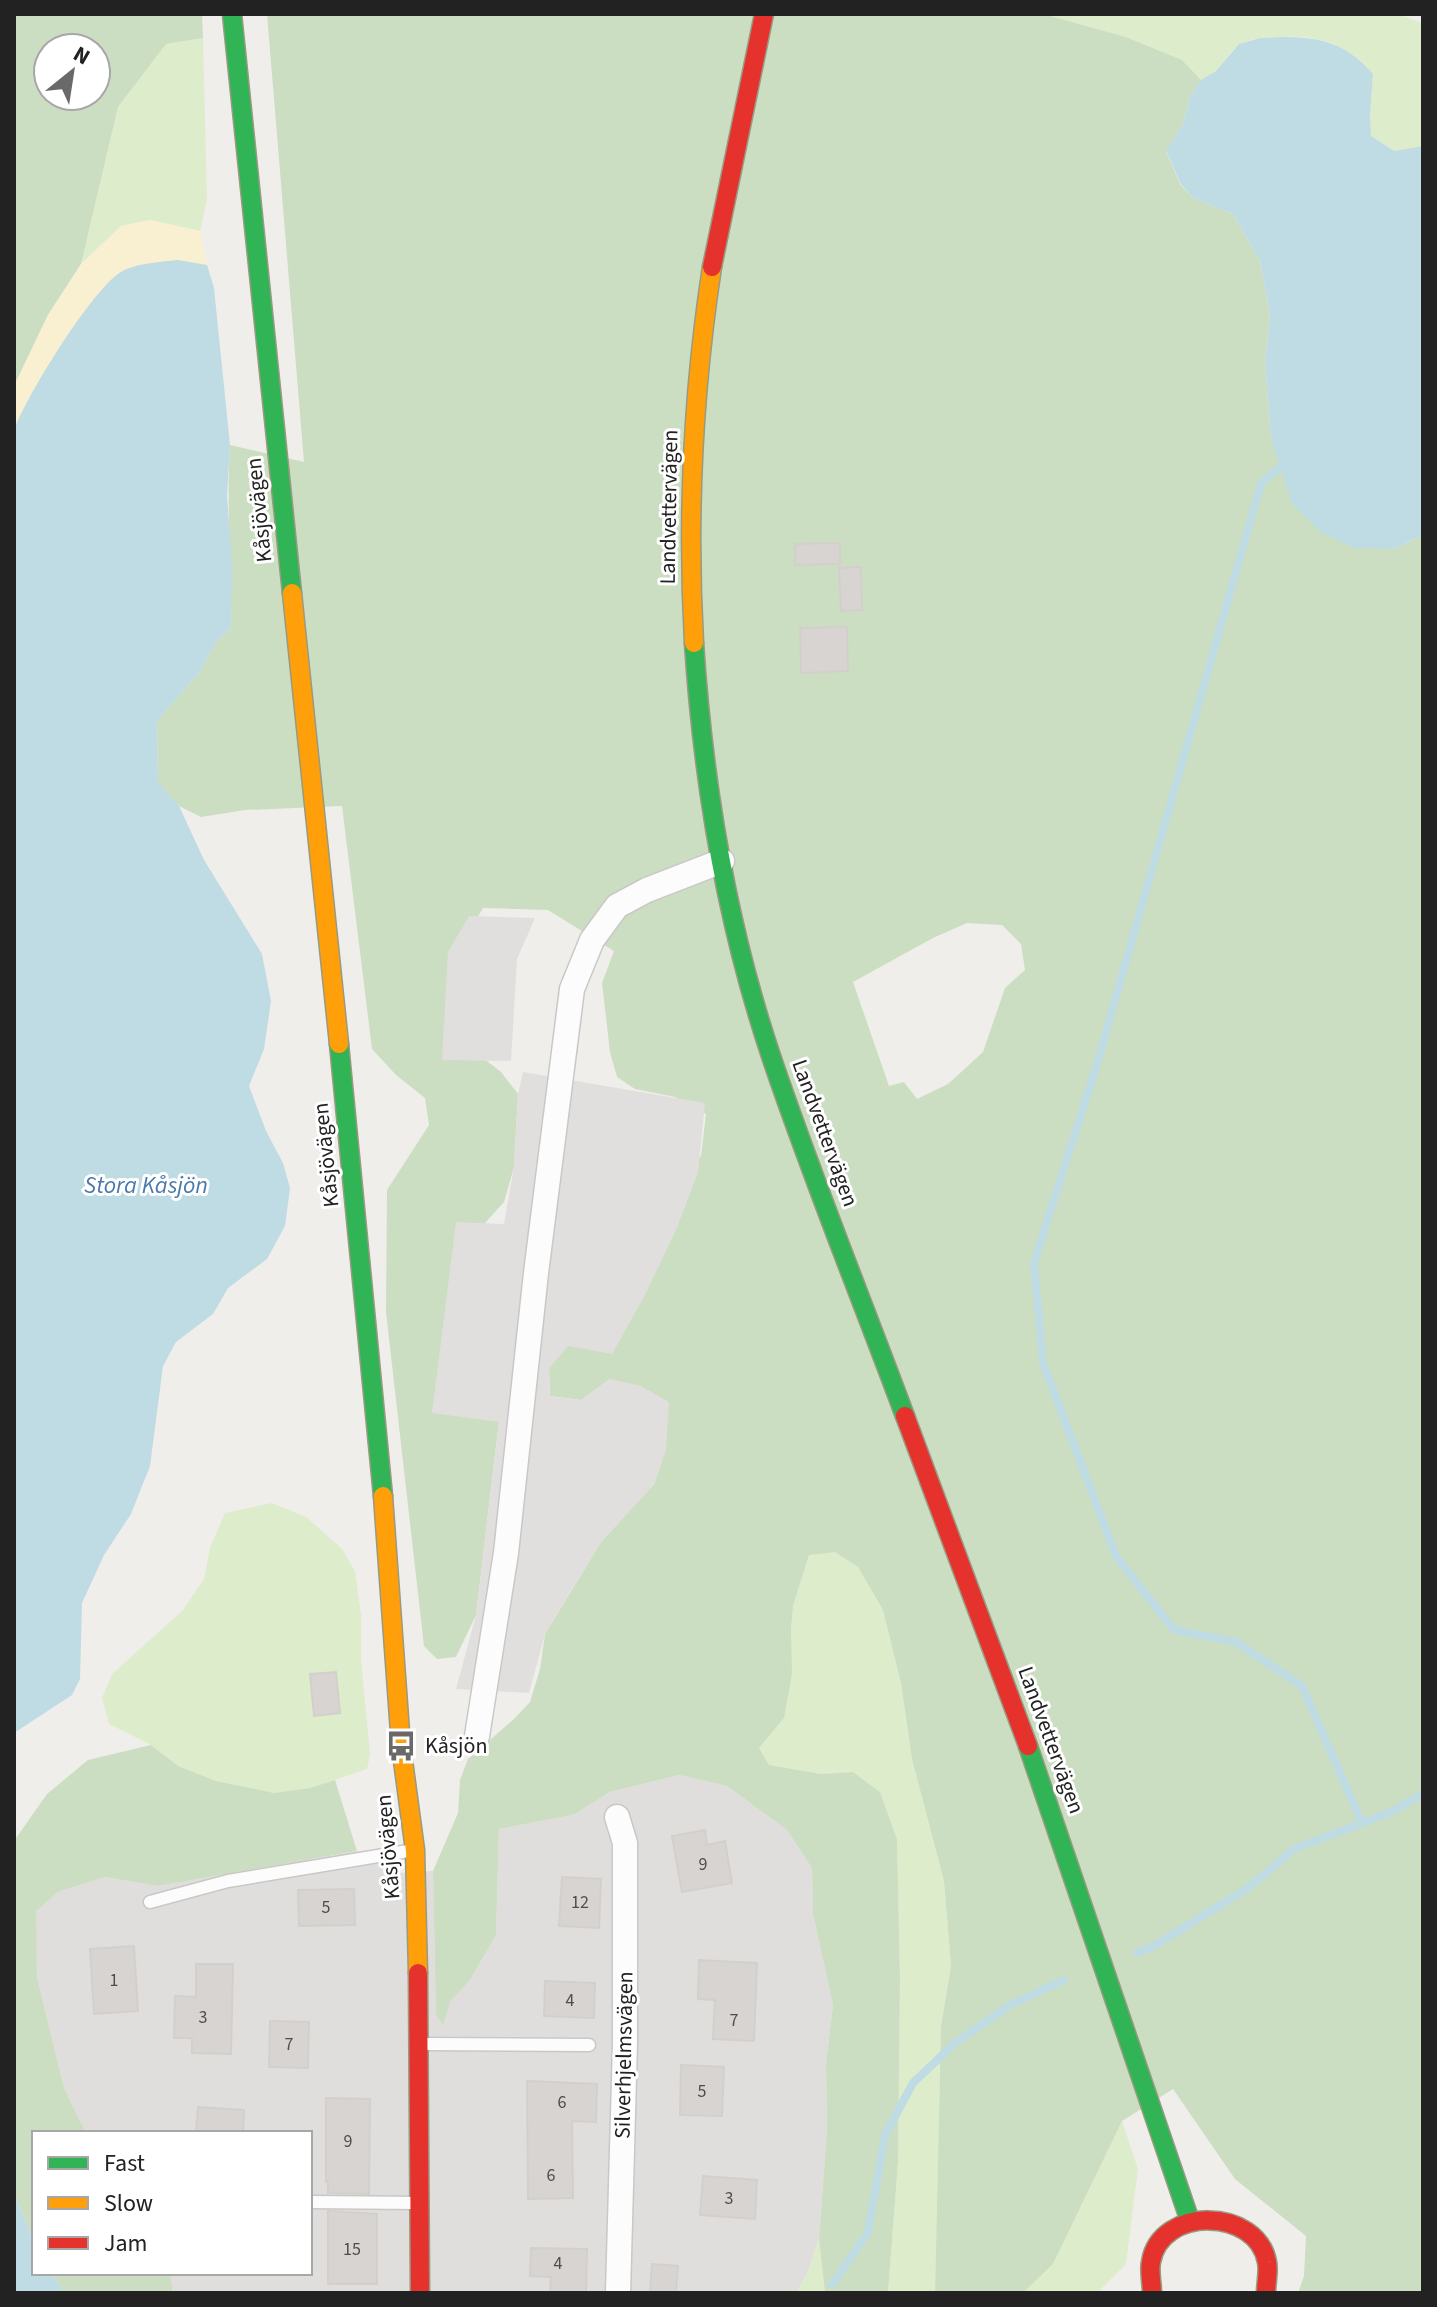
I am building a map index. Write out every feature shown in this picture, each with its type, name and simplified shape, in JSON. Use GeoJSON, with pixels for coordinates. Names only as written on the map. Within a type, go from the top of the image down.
{"type":"FeatureCollection","features":[{"type":"Feature","properties":{"kind":"street","name":"Kåsjövägen"},"geometry":{"type":"LineString","coordinates":[[232,14],[356,1202],[387,1542],[401,1746],[415,1850],[420,2044],[420,2293]]}},
{"type":"Feature","properties":{"kind":"street","name":"Landvettervägen"},"geometry":{"type":"LineString","coordinates":[[764,14],[708,290],[695,405],[692,621],[700,715],[722,861],[736,928],[770,1052],[1040,1777],[1190,2221]]}},
{"type":"Feature","properties":{"kind":"street"},"geometry":{"type":"LineString","coordinates":[[477,1736],[506,1553],[536,1273],[572,989],[592,940],[617,906],[647,890],[722,861]]}},
{"type":"Feature","properties":{"kind":"street","name":"Silverhjelmsvägen"},"geometry":{"type":"LineString","coordinates":[[617,1817],[625,1843],[625,2043],[618,2293]]}},
{"type":"Feature","properties":{"kind":"street"},"geometry":{"type":"LineString","coordinates":[[1152,2293],[1150,2271],[1155,2252],[1166,2236],[1190,2221],[1208,2218],[1227,2220],[1251,2235],[1266,2260],[1266,2293]]}},
{"type":"Feature","properties":{"kind":"lane"},"geometry":{"type":"LineString","coordinates":[[150,1902],[228,1881],[415,1850]]}},
{"type":"Feature","properties":{"kind":"lane"},"geometry":{"type":"LineString","coordinates":[[420,2044],[589,2045]]}},
{"type":"Feature","properties":{"kind":"lane"},"geometry":{"type":"LineString","coordinates":[[312,2202],[421,2203]]}},
{"type":"Feature","properties":{"kind":"shaded area"},"geometry":{"type":"Polygon","coordinates":[[[469,916],[535,918],[517,959],[511,1061],[442,1060],[448,952],[469,916]]]}},
{"type":"Feature","properties":{"kind":"shaded area"},"geometry":{"type":"Polygon","coordinates":[[[523,1072],[705,1103],[698,1173],[676,1230],[612,1354],[568,1346],[549,1368],[550,1396],[581,1400],[610,1379],[641,1386],[669,1402],[666,1450],[655,1483],[601,1542],[573,1587],[545,1634],[529,1693],[456,1689],[476,1615],[499,1422],[432,1413],[456,1222],[504,1224],[514,1167],[518,1094],[523,1072]]]}},
{"type":"Feature","properties":{"kind":"shaded area"},"geometry":{"type":"Polygon","coordinates":[[[681,1775],[727,1786],[787,1830],[812,1868],[813,1914],[833,2005],[826,2064],[827,2130],[819,2238],[808,2272],[796,2293],[173,2293],[170,2275],[312,2275],[312,2131],[85,2131],[64,2088],[37,1977],[35,1911],[58,1892],[105,1877],[158,1886],[357,1851],[389,1864],[398,1873],[433,1871],[436,2013],[470,1980],[496,1935],[499,1829],[573,1815],[610,1792],[681,1775]]]}},
{"type":"Feature","properties":{"kind":"green space"},"geometry":{"type":"Polygon","coordinates":[[[14,14],[202,14],[203,38],[166,44],[118,107],[81,264],[48,315],[14,386],[14,14]]]}},
{"type":"Feature","properties":{"kind":"green space"},"geometry":{"type":"Polygon","coordinates":[[[267,14],[1043,14],[1126,37],[1182,60],[1201,80],[1191,95],[1182,126],[1166,151],[1180,184],[1193,198],[1233,214],[1260,261],[1270,315],[1265,363],[1271,439],[1393,549],[1423,535],[1423,2293],[1298,2293],[1304,2276],[1306,2236],[1235,2179],[1173,2089],[1122,2121],[1053,2264],[1023,2293],[935,2293],[941,2026],[951,1966],[944,1881],[912,1759],[901,1683],[883,1610],[858,1567],[835,1552],[809,1555],[793,1606],[792,1674],[784,1718],[759,1748],[769,1765],[821,1774],[853,1772],[880,1792],[897,1839],[900,1978],[898,2162],[888,2293],[825,2293],[819,2238],[827,2130],[826,2064],[833,2005],[813,1914],[812,1868],[787,1830],[727,1786],[680,1775],[610,1792],[573,1815],[499,1829],[496,1935],[470,1980],[450,2002],[443,2025],[436,2014],[433,1871],[458,1813],[460,1780],[468,1759],[530,1702],[540,1669],[545,1634],[601,1542],[655,1483],[610,1379],[581,1400],[550,1396],[549,1368],[684,1172],[701,1156],[706,1114],[675,1097],[635,1089],[617,1077],[610,1052],[602,983],[614,951],[548,910],[483,908],[457,953],[465,1044],[501,1072],[518,1094],[514,1167],[504,1202],[476,1233],[432,1412],[499,1421],[476,1615],[456,1657],[437,1659],[424,1646],[386,1312],[387,1190],[429,1125],[425,1098],[396,1075],[372,1049],[342,806],[245,810],[201,817],[179,806],[158,783],[157,721],[198,674],[217,641],[231,628],[230,445],[304,462],[267,14]],[[967,923],[853,982],[889,1086],[904,1082],[917,1099],[948,1084],[983,1052],[1005,988],[1025,970],[1021,944],[1002,925],[967,923]]]}},
{"type":"Feature","properties":{"kind":"green space"},"geometry":{"type":"Polygon","coordinates":[[[1043,14],[1396,14],[1423,23],[1423,146],[1394,151],[1371,136],[1373,74],[1352,55],[1330,43],[1293,37],[1251,40],[1238,45],[1217,70],[1201,80],[1182,60],[1126,37],[1043,14]]]}},
{"type":"Feature","properties":{"kind":"green space"},"geometry":{"type":"Polygon","coordinates":[[[203,38],[207,199],[200,231],[150,220],[121,226],[81,264],[118,107],[166,44],[203,38]]]}},
{"type":"Feature","properties":{"kind":"green space"},"geometry":{"type":"Polygon","coordinates":[[[272,1503],[306,1517],[342,1549],[355,1571],[361,1615],[361,1658],[370,1755],[367,1769],[310,1788],[274,1793],[216,1781],[178,1766],[151,1745],[109,1724],[102,1698],[112,1674],[182,1611],[204,1579],[210,1548],[225,1513],[272,1503]]]}},
{"type":"Feature","properties":{"kind":"green space"},"geometry":{"type":"Polygon","coordinates":[[[835,1551],[858,1567],[883,1610],[901,1683],[912,1759],[944,1881],[951,1966],[941,2026],[935,2293],[888,2293],[898,2162],[900,1978],[897,1839],[880,1792],[853,1772],[821,1774],[769,1765],[759,1748],[784,1718],[793,1606],[809,1555],[835,1551]]]}},
{"type":"Feature","properties":{"kind":"green space"},"geometry":{"type":"Polygon","coordinates":[[[151,1745],[178,1766],[216,1781],[274,1793],[310,1788],[335,1780],[357,1851],[158,1886],[105,1877],[58,1892],[36,1911],[37,1977],[64,2088],[85,2131],[32,2131],[32,2236],[14,2194],[14,1841],[47,1794],[88,1760],[151,1745]]]}},
{"type":"Feature","properties":{"kind":"green space"},"geometry":{"type":"Polygon","coordinates":[[[1122,2121],[1138,2169],[1126,2264],[1097,2293],[1023,2293],[1053,2264],[1122,2121]]]}},
{"type":"Feature","properties":{"kind":"green space"},"geometry":{"type":"Polygon","coordinates":[[[819,2238],[825,2293],[796,2293],[808,2272],[819,2238]]]}},
{"type":"Feature","properties":{"kind":"green space"},"geometry":{"type":"Polygon","coordinates":[[[53,2275],[170,2275],[173,2293],[64,2293],[53,2275]]]}},
{"type":"Feature","properties":{"kind":"sand"},"geometry":{"type":"Polygon","coordinates":[[[150,220],[200,231],[207,265],[154,263],[122,272],[111,281],[63,344],[14,430],[14,386],[48,315],[81,264],[121,226],[150,220]]]}},
{"type":"Feature","properties":{"kind":"water"},"geometry":{"type":"Polygon","coordinates":[[[1260,38],[1321,41],[1353,55],[1373,74],[1371,136],[1394,151],[1423,146],[1423,535],[1393,549],[1353,548],[1321,532],[1292,504],[1271,439],[1265,363],[1270,315],[1260,261],[1233,214],[1193,198],[1180,183],[1166,150],[1182,126],[1191,95],[1201,80],[1216,71],[1239,44],[1260,38]]]}},
{"type":"Feature","properties":{"kind":"water","name":"Stora Kåsjön"},"geometry":{"type":"Polygon","coordinates":[[[178,260],[207,265],[214,288],[230,445],[227,496],[232,562],[231,628],[217,641],[198,674],[157,721],[158,782],[179,806],[204,860],[262,954],[271,1001],[264,1049],[249,1086],[266,1131],[283,1163],[290,1188],[285,1226],[267,1259],[228,1288],[213,1314],[176,1342],[163,1366],[150,1466],[131,1514],[104,1555],[82,1603],[80,1679],[72,1695],[14,1733],[14,430],[60,347],[106,285],[131,267],[178,260]]]}},
{"type":"Feature","properties":{"kind":"water"},"geometry":{"type":"Polygon","coordinates":[[[14,2194],[32,2236],[32,2275],[53,2275],[64,2293],[14,2293],[14,2194]]]}},
{"type":"Feature","properties":{"kind":"building"},"geometry":{"type":"Polygon","coordinates":[[[840,543],[840,564],[795,565],[795,544],[840,543]]]}},
{"type":"Feature","properties":{"kind":"building"},"geometry":{"type":"Polygon","coordinates":[[[861,567],[862,610],[841,611],[839,568],[861,567]]]}},
{"type":"Feature","properties":{"kind":"building"},"geometry":{"type":"Polygon","coordinates":[[[847,627],[848,671],[801,673],[800,628],[847,627]]]}},
{"type":"Feature","properties":{"kind":"building"},"geometry":{"type":"Polygon","coordinates":[[[336,1672],[340,1713],[314,1716],[310,1674],[336,1672]]]}},
{"type":"Feature","properties":{"kind":"building"},"geometry":{"type":"Polygon","coordinates":[[[705,1830],[707,1845],[725,1841],[732,1883],[682,1892],[672,1836],[705,1830]]]}},
{"type":"Feature","properties":{"kind":"building"},"geometry":{"type":"Polygon","coordinates":[[[562,1877],[601,1879],[599,1928],[559,1926],[562,1877]]]}},
{"type":"Feature","properties":{"kind":"building"},"geometry":{"type":"Polygon","coordinates":[[[354,1889],[355,1925],[299,1926],[298,1890],[354,1889]]]}},
{"type":"Feature","properties":{"kind":"building"},"geometry":{"type":"Polygon","coordinates":[[[134,1946],[138,2011],[94,2014],[90,1949],[134,1946]]]}},
{"type":"Feature","properties":{"kind":"building"},"geometry":{"type":"Polygon","coordinates":[[[699,1960],[757,1963],[754,2041],[713,2039],[715,2000],[698,1999],[699,1960]]]}},
{"type":"Feature","properties":{"kind":"building"},"geometry":{"type":"Polygon","coordinates":[[[196,1964],[233,1964],[231,2054],[192,2053],[192,2038],[174,2038],[175,1996],[196,1997],[196,1964]]]}},
{"type":"Feature","properties":{"kind":"building"},"geometry":{"type":"Polygon","coordinates":[[[545,1981],[595,1983],[594,2018],[544,2016],[545,1981]]]}},
{"type":"Feature","properties":{"kind":"building"},"geometry":{"type":"Polygon","coordinates":[[[270,2021],[309,2022],[308,2068],[269,2067],[270,2021]]]}},
{"type":"Feature","properties":{"kind":"building"},"geometry":{"type":"Polygon","coordinates":[[[681,2065],[724,2067],[722,2116],[680,2115],[681,2065]]]}},
{"type":"Feature","properties":{"kind":"building"},"geometry":{"type":"Polygon","coordinates":[[[527,2081],[597,2084],[596,2122],[572,2121],[573,2198],[528,2199],[527,2081]]]}},
{"type":"Feature","properties":{"kind":"building"},"geometry":{"type":"Polygon","coordinates":[[[326,2098],[370,2099],[369,2194],[328,2193],[326,2098]]]}},
{"type":"Feature","properties":{"kind":"building"},"geometry":{"type":"Polygon","coordinates":[[[198,2107],[244,2110],[243,2131],[196,2131],[198,2107]]]}},
{"type":"Feature","properties":{"kind":"building"},"geometry":{"type":"Polygon","coordinates":[[[703,2176],[757,2180],[755,2219],[700,2215],[703,2176]]]}},
{"type":"Feature","properties":{"kind":"building"},"geometry":{"type":"Polygon","coordinates":[[[328,2211],[377,2214],[377,2284],[328,2284],[328,2211]]]}},
{"type":"Feature","properties":{"kind":"building"},"geometry":{"type":"Polygon","coordinates":[[[531,2248],[587,2249],[586,2293],[550,2293],[551,2277],[530,2276],[531,2248]]]}},
{"type":"Feature","properties":{"kind":"building"},"geometry":{"type":"Polygon","coordinates":[[[652,2264],[678,2266],[676,2293],[650,2293],[652,2264]]]}},
{"type":"Feature","properties":{"kind":"waterway"},"geometry":{"type":"LineString","coordinates":[[1280,467],[1261,483],[1098,1061],[1034,1263],[1043,1363],[1116,1556],[1174,1630],[1236,1642],[1302,1686],[1362,1823]]}},
{"type":"Feature","properties":{"kind":"waterway"},"geometry":{"type":"LineString","coordinates":[[1137,1953],[1154,1946],[1248,1888],[1294,1849],[1391,1812],[1423,1794]]}},
{"type":"Feature","properties":{"kind":"waterway"},"geometry":{"type":"LineString","coordinates":[[832,2285],[868,2232],[885,2135],[913,2083],[955,2043],[1012,2004],[1064,1980]]}},
{"type":"Feature","properties":{"kind":"traffic: fast"},"geometry":{"type":"LineString","coordinates":[[232,14],[292,593]]}},
{"type":"Feature","properties":{"kind":"traffic: fast"},"geometry":{"type":"LineString","coordinates":[[694,643],[710,799],[729,902],[754,1003],[802,1144],[905,1416]]}},
{"type":"Feature","properties":{"kind":"traffic: fast"},"geometry":{"type":"LineString","coordinates":[[339,1044],[383,1496]]}},
{"type":"Feature","properties":{"kind":"traffic: fast"},"geometry":{"type":"LineString","coordinates":[[1028,1746],[1190,2221]]}},
{"type":"Feature","properties":{"kind":"traffic: slow"},"geometry":{"type":"LineString","coordinates":[[694,643],[691,549],[693,455],[700,360],[712,267]]}},
{"type":"Feature","properties":{"kind":"traffic: slow"},"geometry":{"type":"LineString","coordinates":[[292,593],[339,1044]]}},
{"type":"Feature","properties":{"kind":"traffic: slow"},"geometry":{"type":"LineString","coordinates":[[383,1496],[401,1746],[415,1850],[418,1973]]}},
{"type":"Feature","properties":{"kind":"traffic: jam"},"geometry":{"type":"LineString","coordinates":[[712,267],[764,14]]}},
{"type":"Feature","properties":{"kind":"traffic: jam"},"geometry":{"type":"LineString","coordinates":[[905,1416],[1028,1746]]}},
{"type":"Feature","properties":{"kind":"traffic: jam"},"geometry":{"type":"LineString","coordinates":[[418,1973],[420,2293]]}},
{"type":"Feature","properties":{"kind":"traffic: jam"},"geometry":{"type":"LineString","coordinates":[[1152,2293],[1150,2266],[1158,2244],[1172,2231],[1189,2223],[1209,2220],[1228,2223],[1246,2231],[1260,2244],[1268,2266],[1266,2293]]}},
{"type":"Feature","properties":{"kind":"place","name":"Kåsjön"},"geometry":{"type":"Point","coordinates":[401,1746]}}]}
